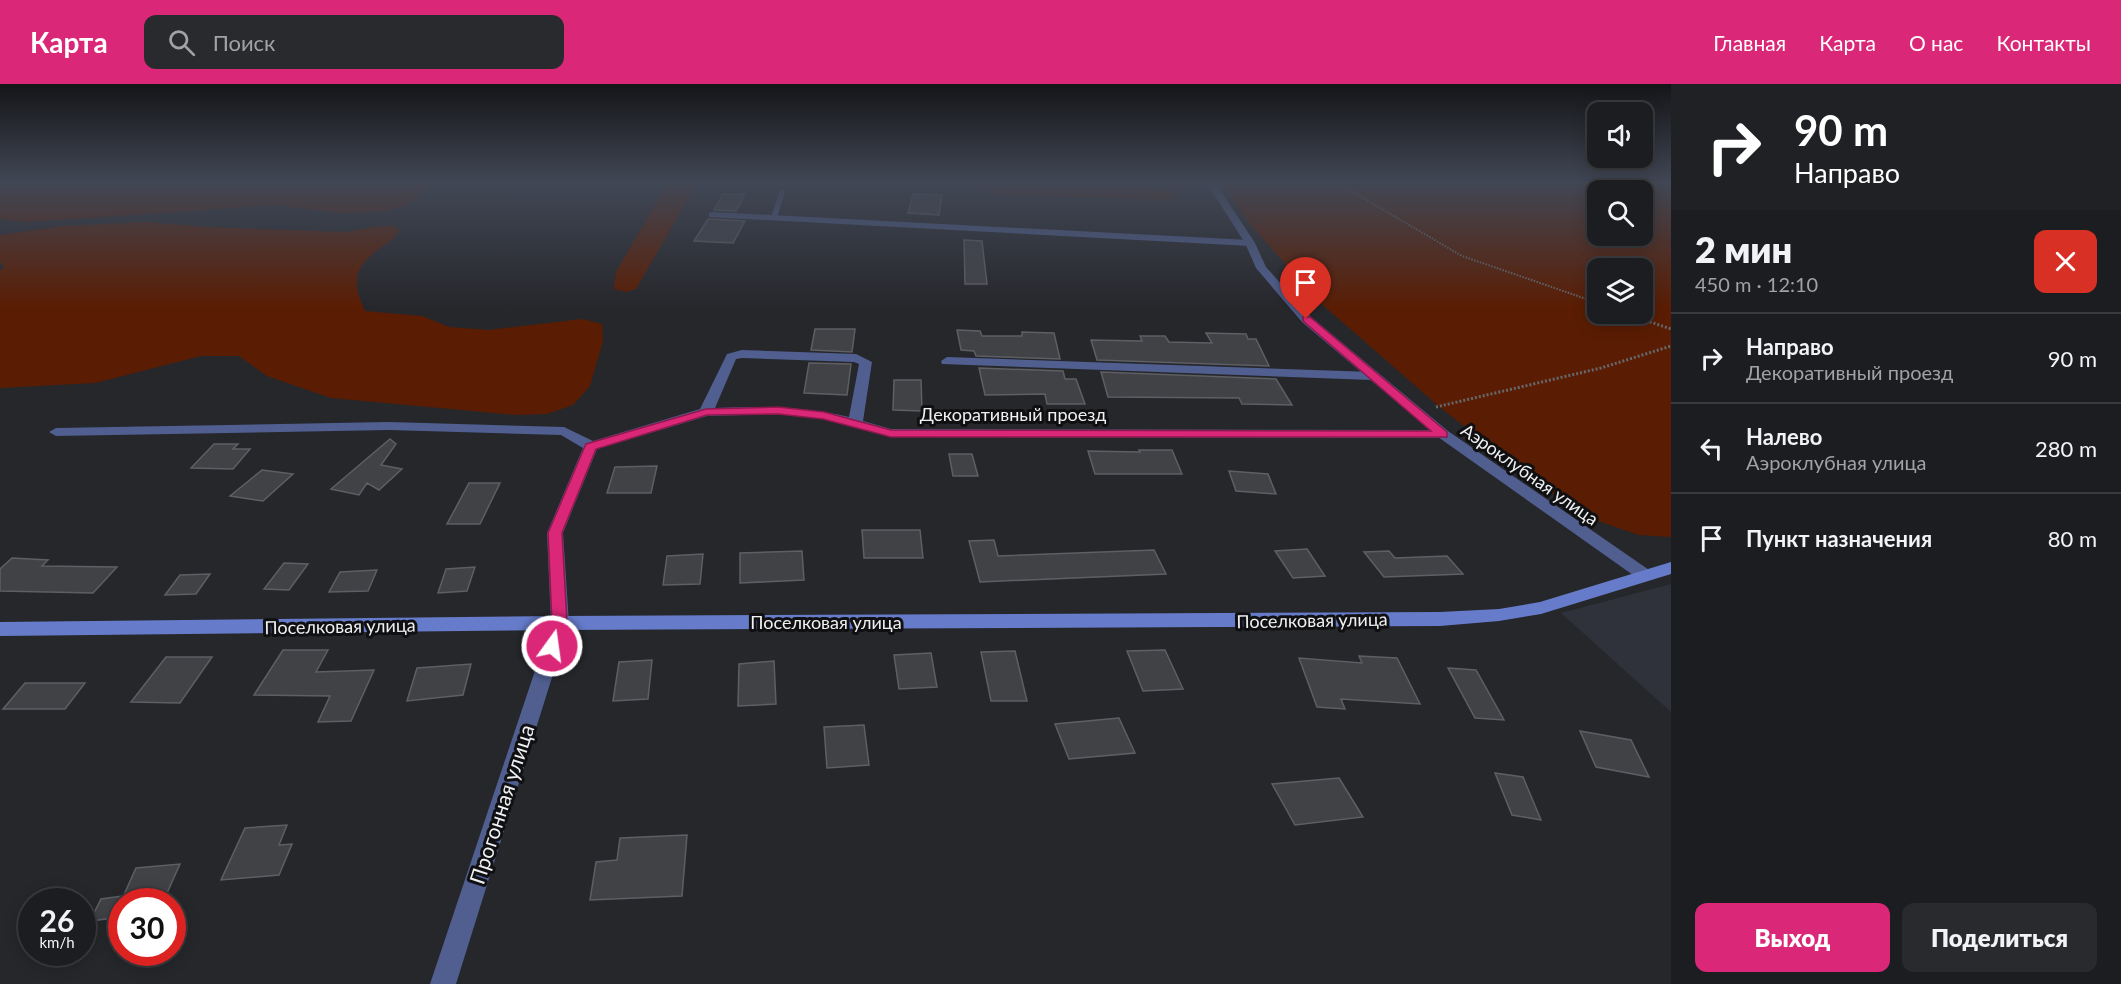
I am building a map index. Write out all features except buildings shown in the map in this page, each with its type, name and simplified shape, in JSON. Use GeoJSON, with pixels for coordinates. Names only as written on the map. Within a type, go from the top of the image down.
{"type":"FeatureCollection","features":[{"type":"Feature","properties":{"kind":"main road","name":"Поселковая улица"},"geometry":{"type":"LineString","coordinates":[[0,629],[560,623],[1440,619],[1499,615],[1541,608],[1671,568]]}},
{"type":"Feature","properties":{"kind":"street"},"geometry":{"type":"LineString","coordinates":[[887,224],[1250,243]]}},
{"type":"Feature","properties":{"kind":"street","name":"Аэроклубная улица"},"geometry":{"type":"LineString","coordinates":[[1238,224],[1250,243],[1261,268],[1288,301],[1372,376],[1443,434],[1646,576]]}},
{"type":"Feature","properties":{"kind":"street"},"geometry":{"type":"LineString","coordinates":[[706,412],[731,357],[742,354],[856,358],[866,362],[855,425]]}},
{"type":"Feature","properties":{"kind":"street"},"geometry":{"type":"LineString","coordinates":[[947,362],[1372,376]]}},
{"type":"Feature","properties":{"kind":"street","name":"Декоративный проезд"},"geometry":{"type":"LineString","coordinates":[[591,446],[706,412],[778,410],[824,416],[891,433],[1443,434]]}},
{"type":"Feature","properties":{"kind":"street"},"geometry":{"type":"LineString","coordinates":[[56,432],[400,426],[564,431],[591,446],[555,533],[560,623]]}},
{"type":"Feature","properties":{"kind":"street","name":"Прогонная улица"},"geometry":{"type":"LineString","coordinates":[[443,984],[560,623]]}},
{"type":"Feature","properties":{"kind":"path"},"geometry":{"type":"LineString","coordinates":[[1408,224],[1462,256],[1587,299]]}},
{"type":"Feature","properties":{"kind":"path"},"geometry":{"type":"LineString","coordinates":[[1653,323],[1671,329]]}},
{"type":"Feature","properties":{"kind":"path"},"geometry":{"type":"LineString","coordinates":[[1415,411],[1534,386],[1671,346]]}},
{"type":"Feature","properties":{"kind":"shaded area"},"geometry":{"type":"Polygon","coordinates":[[[170,224],[345,232],[392,226],[399,229],[397,235],[366,260],[358,274],[358,290],[365,311],[422,316],[449,327],[488,330],[582,319],[602,324],[603,341],[590,386],[573,405],[547,414],[515,415],[331,398],[267,376],[239,356],[201,356],[95,383],[0,388],[0,270],[4,268],[0,261],[0,235],[64,226],[170,224]]]}},
{"type":"Feature","properties":{"kind":"shaded area"},"geometry":{"type":"Polygon","coordinates":[[[644,224],[674,224],[636,289],[626,292],[614,289],[616,272],[644,224]]]}},
{"type":"Feature","properties":{"kind":"shaded area"},"geometry":{"type":"Polygon","coordinates":[[[1250,224],[1587,224],[1587,246],[1653,246],[1653,224],[1671,224],[1671,537],[1639,535],[1598,521],[1548,491],[1442,409],[1317,300],[1250,224]]]}},
{"type":"Feature","properties":{"kind":"shaded area"},"geometry":{"type":"Polygon","coordinates":[[[1671,584],[1671,712],[1561,613],[1671,584]]]}},
{"type":"Feature","properties":{"kind":"route"},"geometry":{"type":"LineString","coordinates":[[552,646],[560,623],[555,533],[591,446],[706,412],[778,410],[824,416],[891,433],[1443,434],[1306,319]]}}]}
